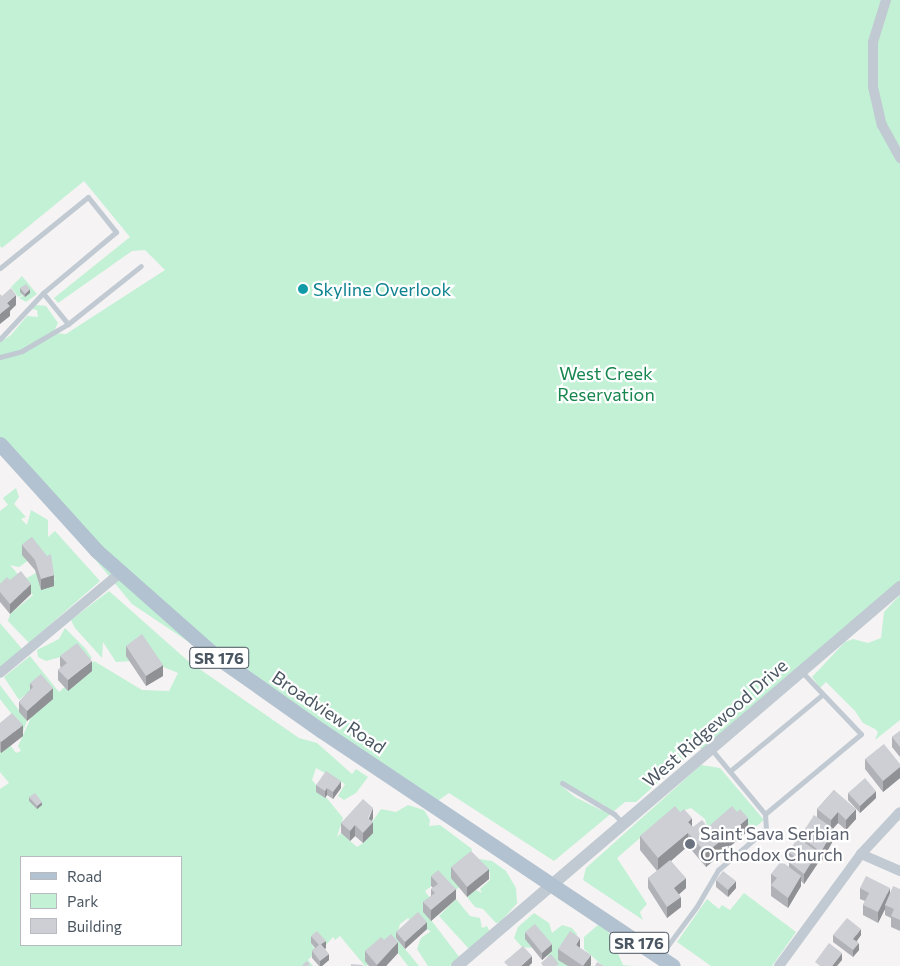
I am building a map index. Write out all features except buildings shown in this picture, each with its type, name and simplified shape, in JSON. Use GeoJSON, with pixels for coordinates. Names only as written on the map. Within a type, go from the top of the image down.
{"type":"FeatureCollection","features":[{"type":"Feature","properties":{"kind":"main road","name":"Broadview Road"},"geometry":{"type":"LineString","coordinates":[[0,444],[64,517],[120,573],[241,674],[668,963]]}},
{"type":"Feature","properties":{"kind":"street"},"geometry":{"type":"LineString","coordinates":[[886,0],[873,42],[873,87],[882,125],[900,158]]}},
{"type":"Feature","properties":{"kind":"street"},"geometry":{"type":"LineString","coordinates":[[0,673],[120,573]]}},
{"type":"Feature","properties":{"kind":"street","name":"West Ridgewood Drive"},"geometry":{"type":"LineString","coordinates":[[457,966],[900,587]]}},
{"type":"Feature","properties":{"kind":"street"},"geometry":{"type":"LineString","coordinates":[[779,966],[861,854],[900,812]]}},
{"type":"Feature","properties":{"kind":"street"},"geometry":{"type":"LineString","coordinates":[[861,854],[900,871]]}},
{"type":"Feature","properties":{"kind":"lane"},"geometry":{"type":"LineString","coordinates":[[0,268],[88,198],[116,232],[43,292],[0,339]]}},
{"type":"Feature","properties":{"kind":"lane"},"geometry":{"type":"LineString","coordinates":[[0,357],[22,350],[68,324],[142,266]]}},
{"type":"Feature","properties":{"kind":"lane"},"geometry":{"type":"LineString","coordinates":[[43,292],[68,324]]}},
{"type":"Feature","properties":{"kind":"lane"},"geometry":{"type":"LineString","coordinates":[[765,814],[861,734],[801,672]]}},
{"type":"Feature","properties":{"kind":"lane"},"geometry":{"type":"LineString","coordinates":[[730,771],[822,695]]}},
{"type":"Feature","properties":{"kind":"lane"},"geometry":{"type":"LineString","coordinates":[[668,963],[718,870],[766,829],[765,814],[712,749]]}},
{"type":"Feature","properties":{"kind":"lane"},"geometry":{"type":"LineString","coordinates":[[562,783],[614,814],[624,824]]}},
{"type":"Feature","properties":{"kind":"green space","name":"West Creek Reservation"},"geometry":{"type":"Polygon","coordinates":[[[0,0],[900,0],[900,585],[706,752],[698,747],[636,802],[625,802],[554,861],[449,793],[432,805],[132,604],[0,444],[0,342],[11,335],[27,316],[38,317],[37,310],[32,309],[36,305],[46,306],[58,323],[53,333],[66,334],[165,270],[145,250],[132,251],[58,303],[54,298],[130,237],[84,181],[2,248],[0,246],[0,0]],[[563,781],[559,784],[575,797],[601,810],[606,806],[568,786],[563,781]]]}},
{"type":"Feature","properties":{"kind":"green space"},"geometry":{"type":"Polygon","coordinates":[[[22,276],[37,294],[26,302],[19,298],[30,292],[18,297],[11,287],[22,276]]]}},
{"type":"Feature","properties":{"kind":"green space"},"geometry":{"type":"Polygon","coordinates":[[[16,488],[19,497],[14,504],[26,517],[21,519],[27,525],[31,510],[48,520],[48,537],[55,531],[100,581],[29,643],[8,621],[10,614],[33,595],[22,582],[0,593],[0,511],[8,505],[3,498],[16,488]],[[40,552],[19,567],[10,565],[23,580],[36,573],[55,580],[51,565],[40,552]]]}},
{"type":"Feature","properties":{"kind":"green space"},"geometry":{"type":"Polygon","coordinates":[[[109,591],[188,661],[299,738],[317,743],[352,774],[356,769],[368,777],[356,793],[344,800],[338,796],[345,784],[316,768],[312,780],[343,818],[337,837],[341,833],[357,847],[363,843],[368,828],[381,809],[396,812],[408,805],[424,810],[430,820],[429,826],[440,825],[472,849],[465,881],[456,890],[438,881],[425,891],[430,898],[431,920],[460,958],[450,966],[428,966],[417,949],[421,938],[431,931],[413,924],[408,918],[400,924],[396,938],[419,966],[408,966],[398,953],[365,966],[340,936],[335,940],[333,937],[324,947],[311,943],[316,952],[308,960],[313,966],[0,966],[0,789],[9,783],[0,772],[0,751],[10,745],[16,753],[21,751],[18,746],[34,711],[41,683],[19,700],[4,677],[30,656],[59,692],[94,661],[142,690],[169,691],[178,673],[147,660],[116,662],[103,642],[102,658],[75,628],[71,620],[109,591]]]}},
{"type":"Feature","properties":{"kind":"green space"},"geometry":{"type":"Polygon","coordinates":[[[900,595],[900,720],[875,740],[878,732],[875,729],[863,723],[855,711],[826,682],[820,688],[812,677],[845,642],[853,639],[868,643],[881,638],[884,612],[900,595]]]}},
{"type":"Feature","properties":{"kind":"green space"},"geometry":{"type":"Polygon","coordinates":[[[0,623],[22,649],[0,668],[0,623]]]}},
{"type":"Feature","properties":{"kind":"green space"},"geometry":{"type":"Polygon","coordinates":[[[65,628],[92,658],[87,661],[64,656],[46,661],[38,657],[37,650],[59,639],[65,628]]]}},
{"type":"Feature","properties":{"kind":"green space"},"geometry":{"type":"Polygon","coordinates":[[[0,685],[27,721],[22,733],[17,721],[0,699],[0,685]]]}},
{"type":"Feature","properties":{"kind":"green space"},"geometry":{"type":"Polygon","coordinates":[[[701,765],[720,768],[764,820],[752,830],[738,814],[708,829],[705,819],[691,808],[663,818],[617,858],[647,904],[640,912],[643,920],[583,880],[586,868],[701,765]]]}},
{"type":"Feature","properties":{"kind":"green space"},"geometry":{"type":"Polygon","coordinates":[[[473,858],[492,861],[506,871],[516,888],[517,903],[523,897],[500,922],[496,923],[483,909],[475,907],[467,897],[476,890],[482,893],[480,889],[490,880],[490,872],[474,862],[473,858]]]}},
{"type":"Feature","properties":{"kind":"green space"},"geometry":{"type":"Polygon","coordinates":[[[744,893],[796,932],[772,966],[711,966],[677,942],[707,899],[719,909],[722,905],[730,910],[744,893]]]}},
{"type":"Feature","properties":{"kind":"green space"},"geometry":{"type":"Polygon","coordinates":[[[456,899],[470,916],[480,918],[482,928],[487,926],[490,932],[469,949],[439,916],[456,899]]]}},
{"type":"Feature","properties":{"kind":"green space"},"geometry":{"type":"Polygon","coordinates":[[[534,913],[549,923],[552,933],[562,925],[572,928],[577,934],[571,966],[548,966],[547,949],[522,947],[514,938],[518,927],[534,913]]]}},
{"type":"Feature","properties":{"kind":"green space"},"geometry":{"type":"Polygon","coordinates":[[[598,925],[608,931],[623,965],[633,966],[603,966],[584,949],[584,937],[598,925]]]}},
{"type":"Feature","properties":{"kind":"place","name":"Skyline Overlook"},"geometry":{"type":"Point","coordinates":[303,289]}},
{"type":"Feature","properties":{"kind":"place","name":"Saint Sava Serbian Orthodox Church"},"geometry":{"type":"Point","coordinates":[690,844]}}]}
